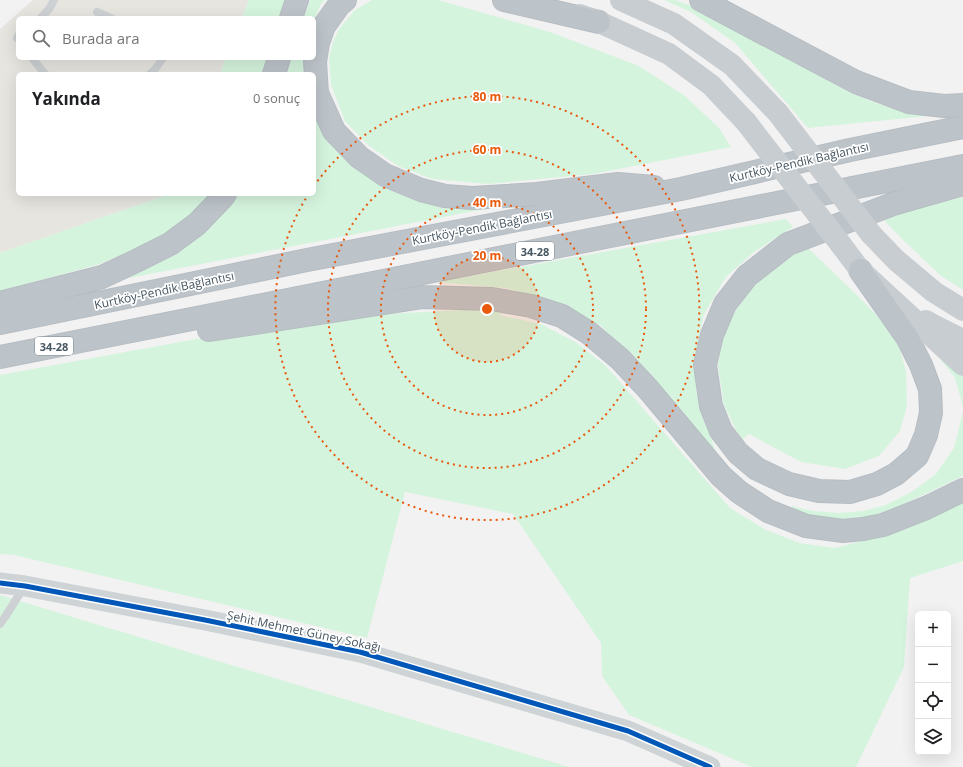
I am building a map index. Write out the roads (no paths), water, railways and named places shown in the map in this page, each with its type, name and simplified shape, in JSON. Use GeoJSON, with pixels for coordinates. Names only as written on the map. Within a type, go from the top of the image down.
{"type":"FeatureCollection","features":[{"type":"Feature","properties":{"kind":"highway"},"geometry":{"type":"LineString","coordinates":[[292,16],[297,0]]}},
{"type":"Feature","properties":{"kind":"highway"},"geometry":{"type":"LineString","coordinates":[[316,56],[318,43],[324,26],[339,5],[345,0]]}},
{"type":"Feature","properties":{"kind":"highway"},"geometry":{"type":"LineString","coordinates":[[504,0],[599,22]]}},
{"type":"Feature","properties":{"kind":"highway"},"geometry":{"type":"LineString","coordinates":[[701,0],[856,82],[910,102],[944,106],[963,105]]}},
{"type":"Feature","properties":{"kind":"highway"},"geometry":{"type":"LineString","coordinates":[[718,0],[797,51]]}},
{"type":"Feature","properties":{"kind":"highway"},"geometry":{"type":"LineString","coordinates":[[275,72],[278,60]]}},
{"type":"Feature","properties":{"kind":"highway"},"geometry":{"type":"LineString","coordinates":[[315,60],[316,72]]}},
{"type":"Feature","properties":{"kind":"highway"},"geometry":{"type":"LineString","coordinates":[[316,78],[317,93],[334,131],[359,157],[385,175],[421,190],[445,196],[472,198],[537,194],[618,184],[681,189]]}},
{"type":"Feature","properties":{"kind":"highway","name":"Kurtköy-Pendik Bağlantısı"},"geometry":{"type":"LineString","coordinates":[[0,323],[307,260],[681,189],[850,150],[963,127]]}},
{"type":"Feature","properties":{"kind":"highway","name":"34-28"},"geometry":{"type":"LineString","coordinates":[[0,357],[963,166]]}},
{"type":"Feature","properties":{"kind":"highway"},"geometry":{"type":"LineString","coordinates":[[860,270],[907,337],[921,365],[930,389],[931,413],[926,435],[916,456],[896,474],[876,484],[850,492],[820,491],[789,484],[757,469],[738,454],[720,431],[711,406],[705,365],[712,335],[726,304],[747,276],[788,244],[893,204],[963,184]]}},
{"type":"Feature","properties":{"kind":"highway"},"geometry":{"type":"LineString","coordinates":[[0,303],[102,277],[136,261],[170,244],[197,224],[223,196]]}},
{"type":"Feature","properties":{"kind":"highway"},"geometry":{"type":"LineString","coordinates":[[108,335],[210,330],[423,297],[492,299],[530,306],[562,316],[589,333],[620,359],[648,389],[721,476],[739,492],[768,511],[806,526],[843,532],[883,525],[926,508],[963,490]]}},
{"type":"Feature","properties":{"kind":"main road"},"geometry":{"type":"LineString","coordinates":[[538,0],[599,22],[669,54],[711,85],[746,122],[860,270],[963,365]]}},
{"type":"Feature","properties":{"kind":"main road"},"geometry":{"type":"LineString","coordinates":[[621,0],[674,24],[732,65],[778,113],[871,234],[896,260],[934,292],[963,310]]}},
{"type":"Feature","properties":{"kind":"main road"},"geometry":{"type":"LineString","coordinates":[[860,270],[931,324],[963,340]]}},
{"type":"Feature","properties":{"kind":"street","name":"Şehit Mehmet Güney Sokağı"},"geometry":{"type":"LineString","coordinates":[[0,583],[25,586],[205,620],[360,652],[628,731],[710,767]]}},
{"type":"Feature","properties":{"kind":"lane"},"geometry":{"type":"LineString","coordinates":[[43,16],[54,0]]}},
{"type":"Feature","properties":{"kind":"lane"},"geometry":{"type":"LineString","coordinates":[[97,12],[106,16]]}},
{"type":"Feature","properties":{"kind":"lane"},"geometry":{"type":"LineString","coordinates":[[34,60],[43,72]]}},
{"type":"Feature","properties":{"kind":"lane"},"geometry":{"type":"LineString","coordinates":[[152,72],[162,60]]}},
{"type":"Feature","properties":{"kind":"lane"},"geometry":{"type":"LineString","coordinates":[[0,624],[25,586]]}}]}
